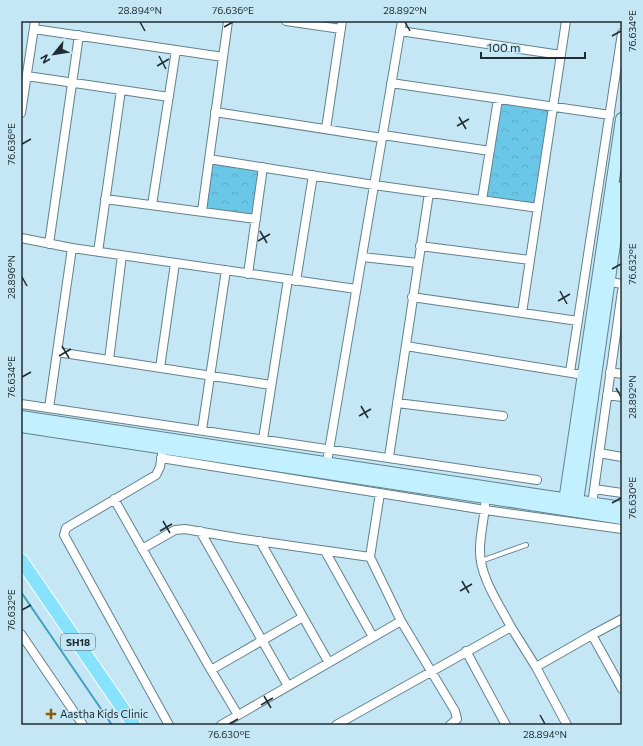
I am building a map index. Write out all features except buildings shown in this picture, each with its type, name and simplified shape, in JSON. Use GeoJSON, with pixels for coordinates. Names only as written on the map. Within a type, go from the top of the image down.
{"type":"FeatureCollection","features":[{"type":"Feature","properties":{"kind":"main road","name":"SH18"},"geometry":{"type":"LineString","coordinates":[[21,560],[134,725]]}},
{"type":"Feature","properties":{"kind":"main road","name":"SH18"},"geometry":{"type":"LineString","coordinates":[[21,574],[125,725]]}},
{"type":"Feature","properties":{"kind":"street"},"geometry":{"type":"LineString","coordinates":[[202,211],[228,21]]}},
{"type":"Feature","properties":{"kind":"street"},"geometry":{"type":"LineString","coordinates":[[286,21],[342,25],[326,129]]}},
{"type":"Feature","properties":{"kind":"street"},"geometry":{"type":"LineString","coordinates":[[326,468],[402,21]]}},
{"type":"Feature","properties":{"kind":"street"},"geometry":{"type":"LineString","coordinates":[[522,313],[566,21]]}},
{"type":"Feature","properties":{"kind":"street"},"geometry":{"type":"LineString","coordinates":[[21,113],[34,25],[79,36],[223,57]]}},
{"type":"Feature","properties":{"kind":"street"},"geometry":{"type":"LineString","coordinates":[[400,31],[561,55]]}},
{"type":"Feature","properties":{"kind":"street"},"geometry":{"type":"LineString","coordinates":[[570,372],[622,33]]}},
{"type":"Feature","properties":{"kind":"street"},"geometry":{"type":"LineString","coordinates":[[49,244],[74,83],[79,36]]}},
{"type":"Feature","properties":{"kind":"street"},"geometry":{"type":"LineString","coordinates":[[152,205],[176,50]]}},
{"type":"Feature","properties":{"kind":"street"},"geometry":{"type":"LineString","coordinates":[[26,76],[169,97]]}},
{"type":"Feature","properties":{"kind":"street"},"geometry":{"type":"LineString","coordinates":[[391,83],[610,115]]}},
{"type":"Feature","properties":{"kind":"street"},"geometry":{"type":"LineString","coordinates":[[98,252],[121,90]]}},
{"type":"Feature","properties":{"kind":"street"},"geometry":{"type":"LineString","coordinates":[[482,200],[498,99]]}},
{"type":"Feature","properties":{"kind":"street"},"geometry":{"type":"LineString","coordinates":[[215,112],[382,137],[490,151]]}},
{"type":"Feature","properties":{"kind":"street"},"geometry":{"type":"LineString","coordinates":[[576,506],[622,119]]}},
{"type":"Feature","properties":{"kind":"street"},"geometry":{"type":"LineString","coordinates":[[209,158],[374,185],[538,208]]}},
{"type":"Feature","properties":{"kind":"street"},"geometry":{"type":"LineString","coordinates":[[248,274],[263,167]]}},
{"type":"Feature","properties":{"kind":"street"},"geometry":{"type":"LineString","coordinates":[[262,439],[270,385],[313,175]]}},
{"type":"Feature","properties":{"kind":"street"},"geometry":{"type":"LineString","coordinates":[[564,504],[584,375],[622,188]]}},
{"type":"Feature","properties":{"kind":"street"},"geometry":{"type":"LineString","coordinates":[[389,457],[412,297],[429,193]]}},
{"type":"Feature","properties":{"kind":"street"},"geometry":{"type":"LineString","coordinates":[[105,199],[256,218]]}},
{"type":"Feature","properties":{"kind":"street"},"geometry":{"type":"LineString","coordinates":[[21,238],[98,252],[356,289]]}},
{"type":"Feature","properties":{"kind":"street"},"geometry":{"type":"LineString","coordinates":[[420,246],[530,260]]}},
{"type":"Feature","properties":{"kind":"street"},"geometry":{"type":"LineString","coordinates":[[49,408],[72,248]]}},
{"type":"Feature","properties":{"kind":"street"},"geometry":{"type":"LineString","coordinates":[[109,360],[122,255]]}},
{"type":"Feature","properties":{"kind":"street"},"geometry":{"type":"LineString","coordinates":[[362,257],[418,263]]}},
{"type":"Feature","properties":{"kind":"street"},"geometry":{"type":"LineString","coordinates":[[160,368],[175,263]]}},
{"type":"Feature","properties":{"kind":"street"},"geometry":{"type":"LineString","coordinates":[[202,430],[226,270]]}},
{"type":"Feature","properties":{"kind":"street"},"geometry":{"type":"LineString","coordinates":[[603,281],[622,284]]}},
{"type":"Feature","properties":{"kind":"street"},"geometry":{"type":"LineString","coordinates":[[592,504],[622,291]]}},
{"type":"Feature","properties":{"kind":"street"},"geometry":{"type":"LineString","coordinates":[[412,297],[578,321]]}},
{"type":"Feature","properties":{"kind":"street"},"geometry":{"type":"LineString","coordinates":[[406,346],[584,375]]}},
{"type":"Feature","properties":{"kind":"street"},"geometry":{"type":"LineString","coordinates":[[57,352],[270,385]]}},
{"type":"Feature","properties":{"kind":"street"},"geometry":{"type":"LineString","coordinates":[[610,372],[622,374]]}},
{"type":"Feature","properties":{"kind":"street"},"geometry":{"type":"LineString","coordinates":[[607,395],[622,397]]}},
{"type":"Feature","properties":{"kind":"street"},"geometry":{"type":"LineString","coordinates":[[397,403],[503,416]]}},
{"type":"Feature","properties":{"kind":"street"},"geometry":{"type":"LineString","coordinates":[[21,404],[329,448],[537,480]]}},
{"type":"Feature","properties":{"kind":"street"},"geometry":{"type":"LineString","coordinates":[[21,417],[326,468],[486,497],[564,504]]}},
{"type":"Feature","properties":{"kind":"street"},"geometry":{"type":"LineString","coordinates":[[21,426],[380,493],[622,530]]}},
{"type":"Feature","properties":{"kind":"street"},"geometry":{"type":"LineString","coordinates":[[162,453],[326,468],[576,506],[622,518]]}},
{"type":"Feature","properties":{"kind":"street"},"geometry":{"type":"LineString","coordinates":[[162,453],[160,467],[156,475],[66,528],[64,535],[169,725]]}},
{"type":"Feature","properties":{"kind":"street"},"geometry":{"type":"LineString","coordinates":[[599,453],[622,457]]}},
{"type":"Feature","properties":{"kind":"street"},"geometry":{"type":"LineString","coordinates":[[594,489],[622,493]]}},
{"type":"Feature","properties":{"kind":"street"},"geometry":{"type":"LineString","coordinates":[[380,493],[370,557],[402,621],[455,711],[457,719],[450,725]]}},
{"type":"Feature","properties":{"kind":"street"},"geometry":{"type":"LineString","coordinates":[[486,497],[480,550],[481,561],[490,587],[567,725]]}},
{"type":"Feature","properties":{"kind":"street"},"geometry":{"type":"LineString","coordinates":[[114,499],[238,715]]}},
{"type":"Feature","properties":{"kind":"street"},"geometry":{"type":"LineString","coordinates":[[576,506],[592,504],[622,508]]}},
{"type":"Feature","properties":{"kind":"street"},"geometry":{"type":"LineString","coordinates":[[142,549],[176,530],[185,529],[260,542],[370,557]]}},
{"type":"Feature","properties":{"kind":"street"},"geometry":{"type":"LineString","coordinates":[[200,531],[288,686]]}},
{"type":"Feature","properties":{"kind":"street"},"geometry":{"type":"LineString","coordinates":[[260,542],[329,663]]}},
{"type":"Feature","properties":{"kind":"street"},"geometry":{"type":"LineString","coordinates":[[326,551],[373,637]]}},
{"type":"Feature","properties":{"kind":"street"},"geometry":{"type":"LineString","coordinates":[[211,670],[303,617]]}},
{"type":"Feature","properties":{"kind":"street"},"geometry":{"type":"LineString","coordinates":[[536,667],[622,619]]}},
{"type":"Feature","properties":{"kind":"street"},"geometry":{"type":"LineString","coordinates":[[221,725],[402,621]]}},
{"type":"Feature","properties":{"kind":"street"},"geometry":{"type":"LineString","coordinates":[[336,725],[511,627]]}},
{"type":"Feature","properties":{"kind":"street"},"geometry":{"type":"LineString","coordinates":[[21,634],[83,725]]}},
{"type":"Feature","properties":{"kind":"street"},"geometry":{"type":"LineString","coordinates":[[592,635],[622,689]]}},
{"type":"Feature","properties":{"kind":"street"},"geometry":{"type":"LineString","coordinates":[[466,651],[506,725]]}},
{"type":"Feature","properties":{"kind":"lane"},"geometry":{"type":"LineString","coordinates":[[481,561],[526,545]]}},
{"type":"Feature","properties":{"kind":"green space"},"geometry":{"type":"Polygon","coordinates":[[[501,103],[548,110],[534,204],[487,196],[501,103]]]}},
{"type":"Feature","properties":{"kind":"green space"},"geometry":{"type":"Polygon","coordinates":[[[211,164],[258,170],[253,214],[206,208],[211,164]]]}},
{"type":"Feature","properties":{"kind":"waterway"},"geometry":{"type":"LineString","coordinates":[[21,592],[112,725]]}},
{"type":"Feature","properties":{"kind":"place","name":"Aastha Kids Clinic"},"geometry":{"type":"Point","coordinates":[51,714]}}]}
